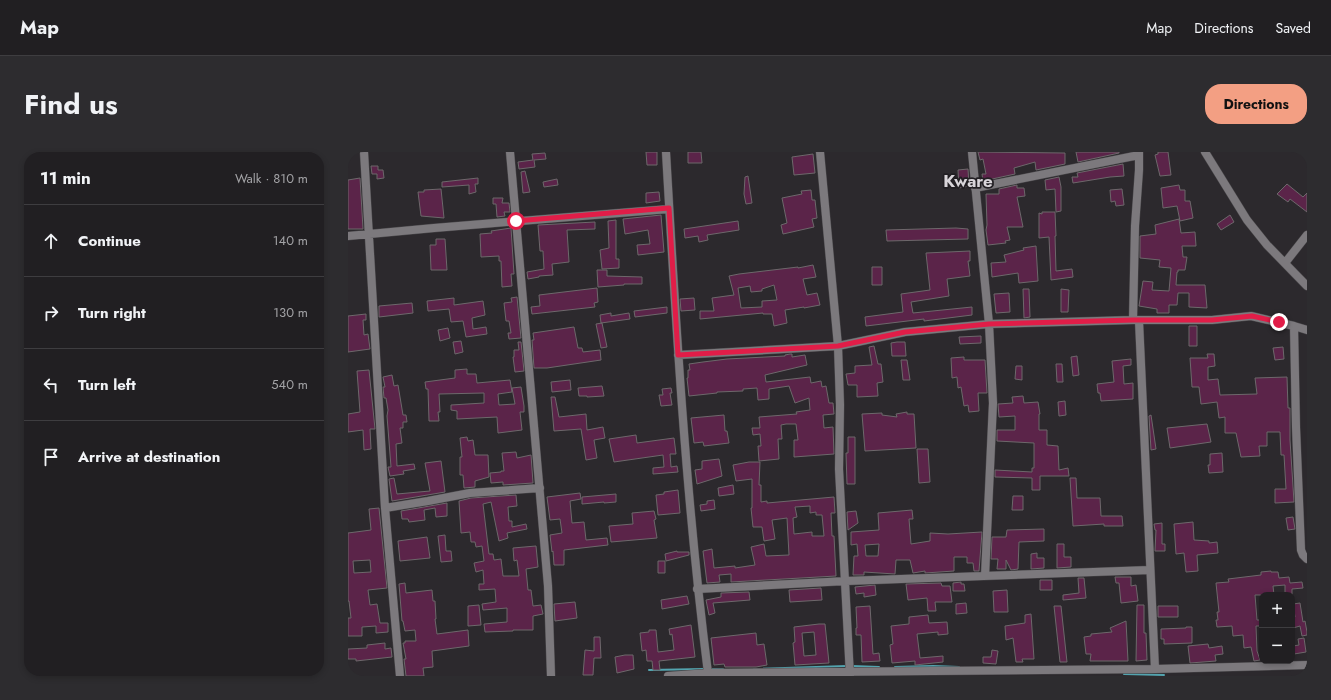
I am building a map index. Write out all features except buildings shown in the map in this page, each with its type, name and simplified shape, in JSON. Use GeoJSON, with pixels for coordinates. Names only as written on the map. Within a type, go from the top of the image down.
{"type":"FeatureCollection","features":[{"type":"Feature","properties":{"kind":"street"},"geometry":{"type":"LineString","coordinates":[[364,152],[385,508],[400,676]]}},
{"type":"Feature","properties":{"kind":"street"},"geometry":{"type":"LineString","coordinates":[[510,152],[548,586],[551,676]]}},
{"type":"Feature","properties":{"kind":"street"},"geometry":{"type":"LineString","coordinates":[[666,152],[678,355],[698,589],[708,673]]}},
{"type":"Feature","properties":{"kind":"street"},"geometry":{"type":"LineString","coordinates":[[820,152],[838,346],[840,404],[839,469],[850,673]]}},
{"type":"Feature","properties":{"kind":"street"},"geometry":{"type":"LineString","coordinates":[[972,152],[989,324],[993,403],[985,576]]}},
{"type":"Feature","properties":{"kind":"street"},"geometry":{"type":"LineString","coordinates":[[1205,152],[1247,220],[1267,245],[1307,286]]}},
{"type":"Feature","properties":{"kind":"street"},"geometry":{"type":"LineString","coordinates":[[975,188],[1139,154],[1135,226],[1136,320],[1155,669]]}},
{"type":"Feature","properties":{"kind":"street"},"geometry":{"type":"LineString","coordinates":[[348,236],[669,208]]}},
{"type":"Feature","properties":{"kind":"street"},"geometry":{"type":"LineString","coordinates":[[1285,262],[1307,235]]}},
{"type":"Feature","properties":{"kind":"street"},"geometry":{"type":"LineString","coordinates":[[678,355],[838,346],[905,332],[989,324],[1136,320],[1212,320],[1252,316],[1307,330]]}},
{"type":"Feature","properties":{"kind":"street"},"geometry":{"type":"LineString","coordinates":[[1294,326],[1301,550],[1307,559]]}},
{"type":"Feature","properties":{"kind":"street"},"geometry":{"type":"LineString","coordinates":[[385,508],[470,493],[540,488]]}},
{"type":"Feature","properties":{"kind":"street"},"geometry":{"type":"LineString","coordinates":[[698,589],[846,581],[1150,570]]}},
{"type":"Feature","properties":{"kind":"street"},"geometry":{"type":"LineString","coordinates":[[668,676],[708,673],[1112,673],[1155,669],[1307,665]]}},
{"type":"Feature","properties":{"kind":"waterway"},"geometry":{"type":"LineString","coordinates":[[754,669],[847,666]]}},
{"type":"Feature","properties":{"kind":"waterway"},"geometry":{"type":"LineString","coordinates":[[852,666],[879,667]]}},
{"type":"Feature","properties":{"kind":"waterway"},"geometry":{"type":"LineString","coordinates":[[895,667],[959,667]]}},
{"type":"Feature","properties":{"kind":"waterway"},"geometry":{"type":"LineString","coordinates":[[649,670],[705,669]]}},
{"type":"Feature","properties":{"kind":"waterway"},"geometry":{"type":"LineString","coordinates":[[710,669],[723,669]]}},
{"type":"Feature","properties":{"kind":"waterway"},"geometry":{"type":"LineString","coordinates":[[1124,674],[1164,675]]}},
{"type":"Feature","properties":{"kind":"district","name":"Kware"},"geometry":{"type":"Point","coordinates":[968,181]}},
{"type":"Feature","properties":{"kind":"route"},"geometry":{"type":"LineString","coordinates":[[516,221],[669,208],[678,355],[838,346],[905,332],[989,324],[1133,320],[1212,320],[1252,316],[1279,322]]}}]}
